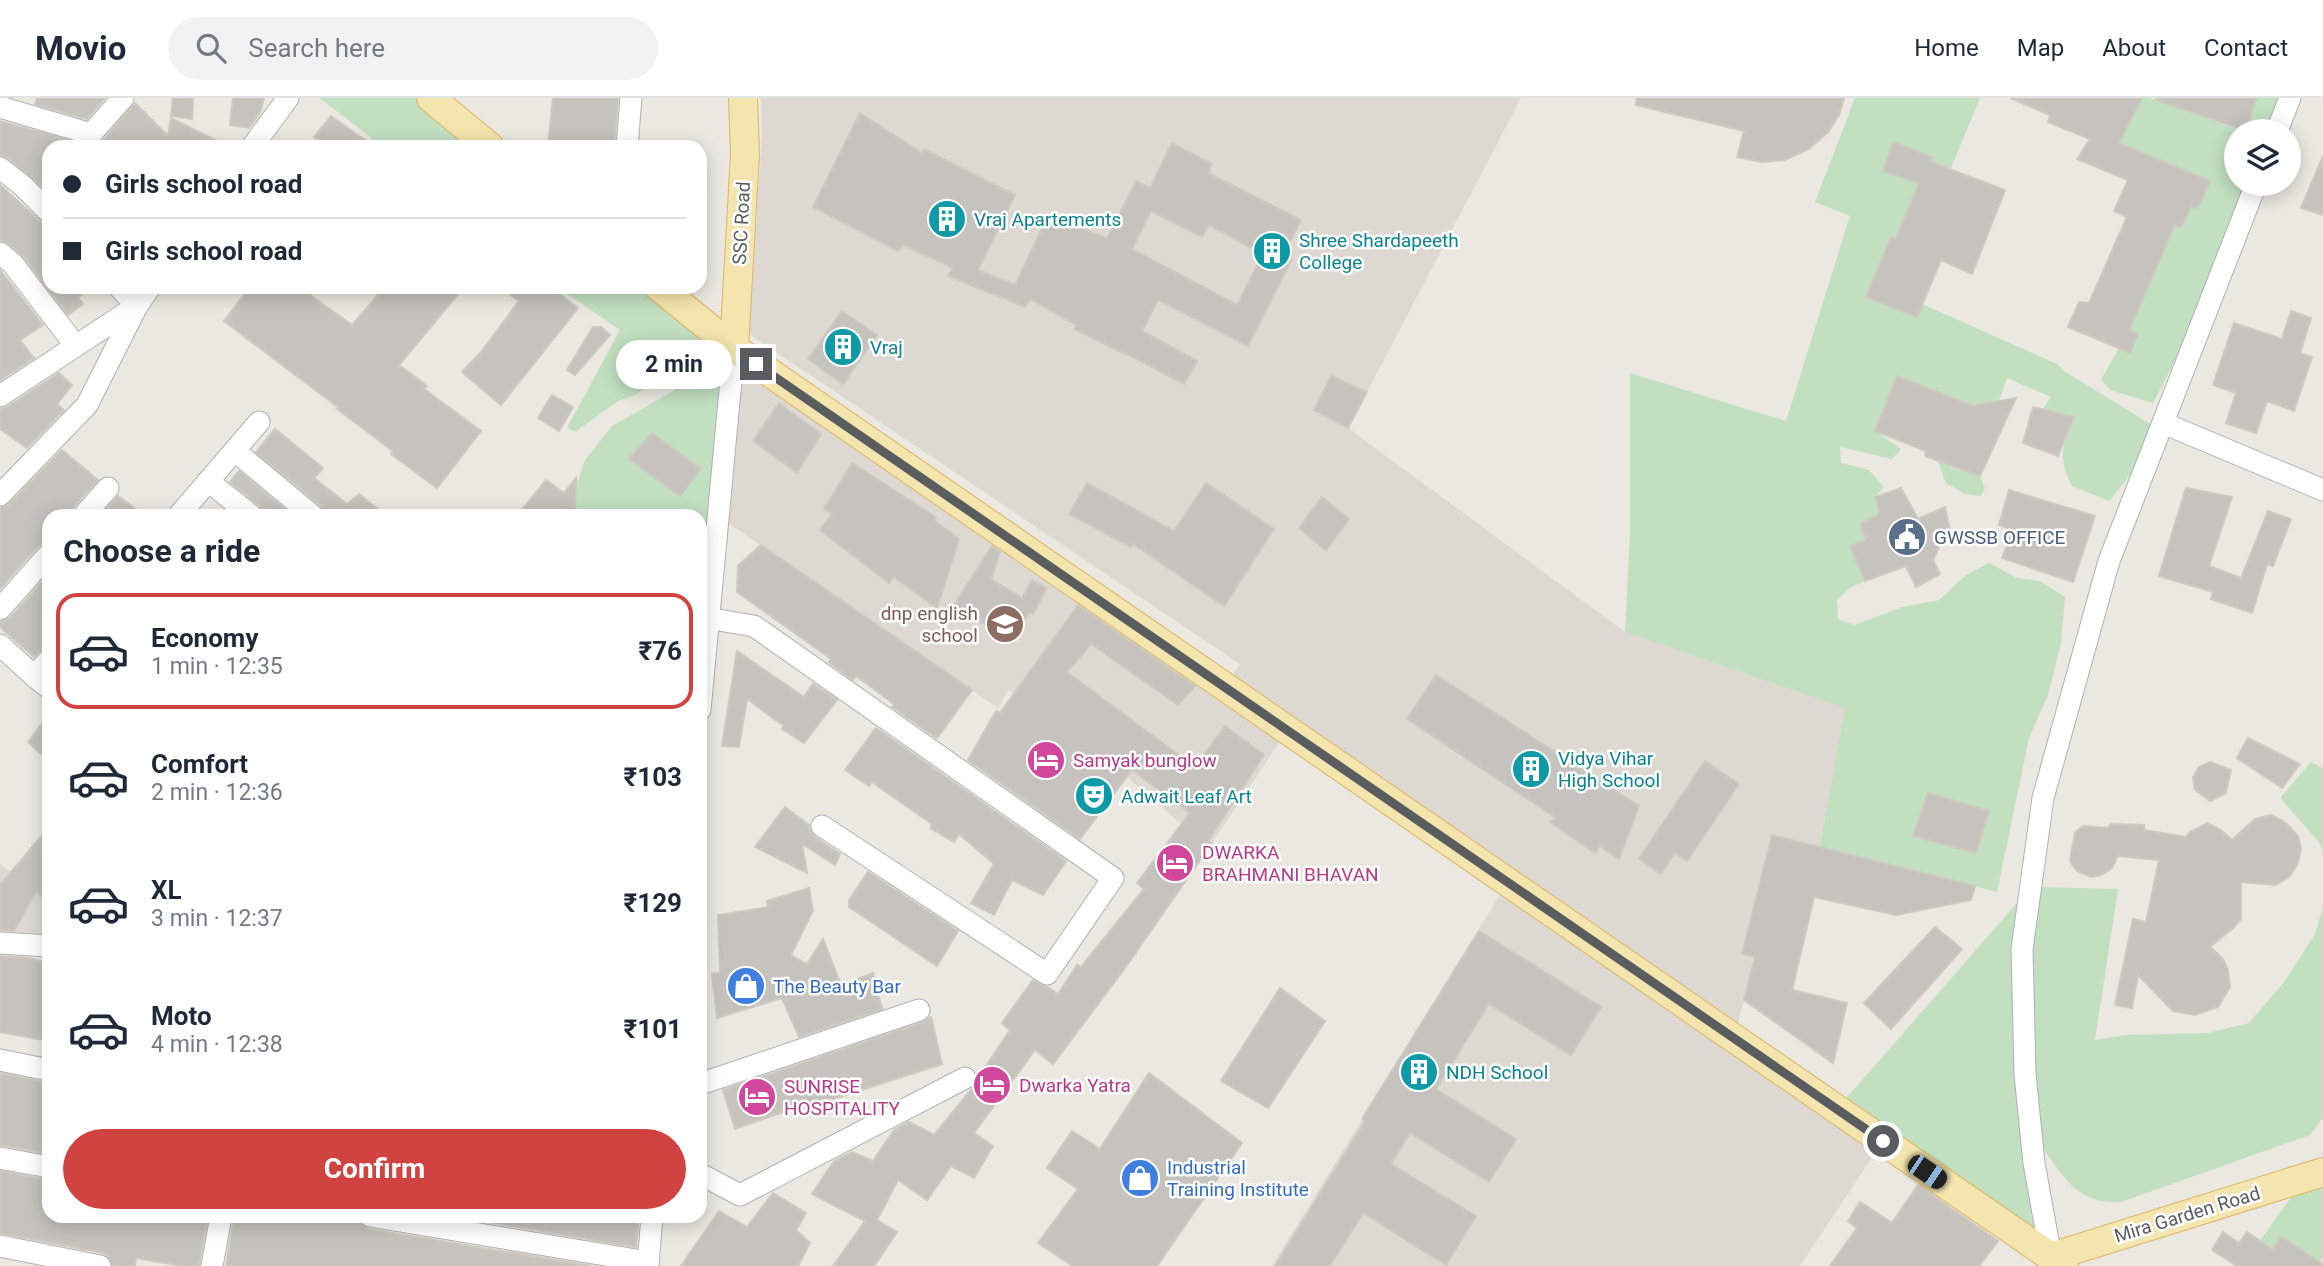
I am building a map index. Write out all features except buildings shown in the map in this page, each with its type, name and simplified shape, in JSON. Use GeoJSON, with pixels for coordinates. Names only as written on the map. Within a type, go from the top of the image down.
{"type":"FeatureCollection","features":[{"type":"Feature","properties":{"kind":"main road"},"geometry":{"type":"LineString","coordinates":[[431,98],[482,140]]}},
{"type":"Feature","properties":{"kind":"main road","name":"SSC Road"},"geometry":{"type":"LineString","coordinates":[[734,348],[745,154],[743,98]]}},
{"type":"Feature","properties":{"kind":"main road"},"geometry":{"type":"LineString","coordinates":[[668,294],[734,348],[2058,1261]]}},
{"type":"Feature","properties":{"kind":"main road","name":"Mira Garden Road"},"geometry":{"type":"LineString","coordinates":[[2058,1261],[2323,1172]]}},
{"type":"Feature","properties":{"kind":"street"},"geometry":{"type":"LineString","coordinates":[[0,107],[91,134],[123,98]]}},
{"type":"Feature","properties":{"kind":"street"},"geometry":{"type":"LineString","coordinates":[[256,140],[288,98]]}},
{"type":"Feature","properties":{"kind":"street"},"geometry":{"type":"LineString","coordinates":[[628,140],[631,98]]}},
{"type":"Feature","properties":{"kind":"street"},"geometry":{"type":"LineString","coordinates":[[2282,119],[2290,98]]}},
{"type":"Feature","properties":{"kind":"street"},"geometry":{"type":"LineString","coordinates":[[0,168],[42,205]]}},
{"type":"Feature","properties":{"kind":"street"},"geometry":{"type":"LineString","coordinates":[[2058,1261],[2034,1164],[2025,1074],[2022,949],[2043,798],[2109,561],[2251,196]]}},
{"type":"Feature","properties":{"kind":"street"},"geometry":{"type":"LineString","coordinates":[[0,253],[12,264],[75,345]]}},
{"type":"Feature","properties":{"kind":"street"},"geometry":{"type":"LineString","coordinates":[[125,294],[136,306]]}},
{"type":"Feature","properties":{"kind":"street"},"geometry":{"type":"LineString","coordinates":[[0,495],[87,405],[136,306],[145,294]]}},
{"type":"Feature","properties":{"kind":"street"},"geometry":{"type":"LineString","coordinates":[[0,396],[136,306]]}},
{"type":"Feature","properties":{"kind":"street"},"geometry":{"type":"LineString","coordinates":[[707,590],[734,348]]}},
{"type":"Feature","properties":{"kind":"street"},"geometry":{"type":"LineString","coordinates":[[185,509],[259,422]]}},
{"type":"Feature","properties":{"kind":"street"},"geometry":{"type":"LineString","coordinates":[[2163,423],[2323,490]]}},
{"type":"Feature","properties":{"kind":"street"},"geometry":{"type":"LineString","coordinates":[[235,450],[305,509]]}},
{"type":"Feature","properties":{"kind":"street"},"geometry":{"type":"LineString","coordinates":[[208,481],[243,509]]}},
{"type":"Feature","properties":{"kind":"street"},"geometry":{"type":"LineString","coordinates":[[89,509],[108,488]]}},
{"type":"Feature","properties":{"kind":"street"},"geometry":{"type":"LineString","coordinates":[[0,609],[42,562]]}},
{"type":"Feature","properties":{"kind":"street"},"geometry":{"type":"LineString","coordinates":[[707,618],[754,626],[1113,878],[1046,974],[822,826]]}},
{"type":"Feature","properties":{"kind":"street"},"geometry":{"type":"LineString","coordinates":[[0,645],[42,682]]}},
{"type":"Feature","properties":{"kind":"street"},"geometry":{"type":"LineString","coordinates":[[0,943],[42,946]]}},
{"type":"Feature","properties":{"kind":"street"},"geometry":{"type":"LineString","coordinates":[[707,1082],[919,1010]]}},
{"type":"Feature","properties":{"kind":"street"},"geometry":{"type":"LineString","coordinates":[[0,1060],[42,1069]]}},
{"type":"Feature","properties":{"kind":"street"},"geometry":{"type":"LineString","coordinates":[[707,1178],[740,1195],[965,1078]]}},
{"type":"Feature","properties":{"kind":"street"},"geometry":{"type":"LineString","coordinates":[[0,1158],[42,1166]]}},
{"type":"Feature","properties":{"kind":"street"},"geometry":{"type":"LineString","coordinates":[[212,1266],[220,1223]]}},
{"type":"Feature","properties":{"kind":"street"},"geometry":{"type":"LineString","coordinates":[[418,1223],[648,1264],[651,1223]]}},
{"type":"Feature","properties":{"kind":"street"},"geometry":{"type":"LineString","coordinates":[[0,1246],[100,1266]]}},
{"type":"Feature","properties":{"kind":"shaded area"},"geometry":{"type":"Polygon","coordinates":[[[761,98],[1521,98],[1367,392],[1332,376],[1314,410],[1348,428],[1625,632],[1846,708],[1820,847],[1772,836],[1742,954],[1755,957],[1734,1038],[1287,731],[1212,843],[1181,824],[1127,777],[1008,690],[998,708],[718,516],[734,348],[1224,686],[1240,664],[749,334],[762,137],[761,98]]]}},
{"type":"Feature","properties":{"kind":"shaded area"},"geometry":{"type":"Polygon","coordinates":[[[0,864],[42,897],[42,945],[0,942],[0,864]]]}},
{"type":"Feature","properties":{"kind":"shaded area"},"geometry":{"type":"Polygon","coordinates":[[[1504,888],[1883,1141],[1800,1266],[1272,1266],[1504,888]]]}},
{"type":"Feature","properties":{"kind":"green space"},"geometry":{"type":"Polygon","coordinates":[[[320,98],[431,98],[482,140],[374,140],[320,98]]]}},
{"type":"Feature","properties":{"kind":"green space"},"geometry":{"type":"Polygon","coordinates":[[[1855,98],[1980,98],[1950,170],[1931,162],[1932,156],[1892,142],[1883,171],[1919,183],[1896,238],[1890,237],[1866,297],[1916,317],[1922,304],[2057,364],[2064,371],[2152,425],[2136,468],[2109,501],[2072,486],[2067,476],[2063,452],[2074,417],[2043,409],[2051,397],[2007,378],[1999,401],[1976,406],[1950,467],[1980,476],[1985,488],[1981,496],[1965,494],[1946,483],[1938,462],[1962,402],[1897,376],[1875,431],[1901,449],[1892,459],[1840,447],[1841,463],[1869,470],[1884,487],[1876,497],[1879,514],[1860,524],[1866,540],[1850,546],[1865,581],[1850,588],[1837,600],[1838,619],[1854,625],[1903,607],[1939,600],[1966,575],[1989,563],[2017,578],[2040,581],[2065,597],[2061,643],[2048,695],[2029,738],[1997,892],[1820,847],[1845,708],[1625,632],[1630,533],[1630,373],[1786,421],[1850,216],[1815,202],[1855,98]]]}},
{"type":"Feature","properties":{"kind":"green space"},"geometry":{"type":"Polygon","coordinates":[[[2096,98],[2150,98],[2224,125],[2224,196],[2242,196],[2192,323],[2153,403],[2110,390],[2101,380],[2129,330],[2175,225],[2182,228],[2191,207],[2198,208],[2210,181],[2119,143],[2133,114],[2096,98]]]}},
{"type":"Feature","properties":{"kind":"green space"},"geometry":{"type":"Polygon","coordinates":[[[2256,98],[2282,98],[2274,119],[2250,119],[2256,98]]]}},
{"type":"Feature","properties":{"kind":"green space"},"geometry":{"type":"Polygon","coordinates":[[[567,294],[667,294],[723,340],[635,395],[618,401],[575,432],[567,428],[620,330],[567,294]]]}},
{"type":"Feature","properties":{"kind":"green space"},"geometry":{"type":"Polygon","coordinates":[[[734,348],[707,550],[707,509],[575,509],[576,487],[585,460],[612,426],[684,385],[734,348]]]}},
{"type":"Feature","properties":{"kind":"green space"},"geometry":{"type":"Polygon","coordinates":[[[2311,762],[2323,768],[2323,852],[2319,842],[2280,798],[2311,762]]]}},
{"type":"Feature","properties":{"kind":"green space"},"geometry":{"type":"Polygon","coordinates":[[[2031,887],[2118,889],[2095,1040],[2126,1035],[2208,1033],[2249,1023],[2296,964],[2316,932],[2323,907],[2323,1118],[2310,1135],[2121,1202],[2106,1202],[2083,1194],[2064,1177],[2041,1144],[2051,1257],[1837,1109],[2031,887]]]}},
{"type":"Feature","properties":{"kind":"green space"},"geometry":{"type":"Polygon","coordinates":[[[2323,1187],[2323,1257],[2320,1262],[2281,1237],[2261,1266],[2242,1266],[2291,1197],[2323,1187]]]}},
{"type":"Feature","properties":{"kind":"place","name":"Vraj Apartements"},"geometry":{"type":"Point","coordinates":[947,219]}},
{"type":"Feature","properties":{"kind":"place","name":"Shree Shardapeeth College"},"geometry":{"type":"Point","coordinates":[1272,251]}},
{"type":"Feature","properties":{"kind":"place","name":"Vraj"},"geometry":{"type":"Point","coordinates":[843,347]}},
{"type":"Feature","properties":{"kind":"place","name":"GWSSB OFFICE"},"geometry":{"type":"Point","coordinates":[1907,537]}},
{"type":"Feature","properties":{"kind":"place","name":"dnp english school"},"geometry":{"type":"Point","coordinates":[1005,624]}},
{"type":"Feature","properties":{"kind":"place","name":"Samyak bunglow"},"geometry":{"type":"Point","coordinates":[1046,760]}},
{"type":"Feature","properties":{"kind":"place","name":"Vidya Vihar High School"},"geometry":{"type":"Point","coordinates":[1531,769]}},
{"type":"Feature","properties":{"kind":"place","name":"Adwait Leaf Art"},"geometry":{"type":"Point","coordinates":[1094,796]}},
{"type":"Feature","properties":{"kind":"place","name":"DWARKA BRAHMANI BHAVAN"},"geometry":{"type":"Point","coordinates":[1175,863]}},
{"type":"Feature","properties":{"kind":"place","name":"The Beauty Bar"},"geometry":{"type":"Point","coordinates":[746,986]}},
{"type":"Feature","properties":{"kind":"place","name":"NDH School"},"geometry":{"type":"Point","coordinates":[1419,1072]}},
{"type":"Feature","properties":{"kind":"place","name":"Dwarka Yatra"},"geometry":{"type":"Point","coordinates":[992,1085]}},
{"type":"Feature","properties":{"kind":"place","name":"SUNRISE HOSPITALITY"},"geometry":{"type":"Point","coordinates":[757,1097]}},
{"type":"Feature","properties":{"kind":"place","name":"Industrial Training Institute"},"geometry":{"type":"Point","coordinates":[1140,1178]}},
{"type":"Feature","properties":{"kind":"route"},"geometry":{"type":"LineString","coordinates":[[756,364],[1883,1141]]}}]}
